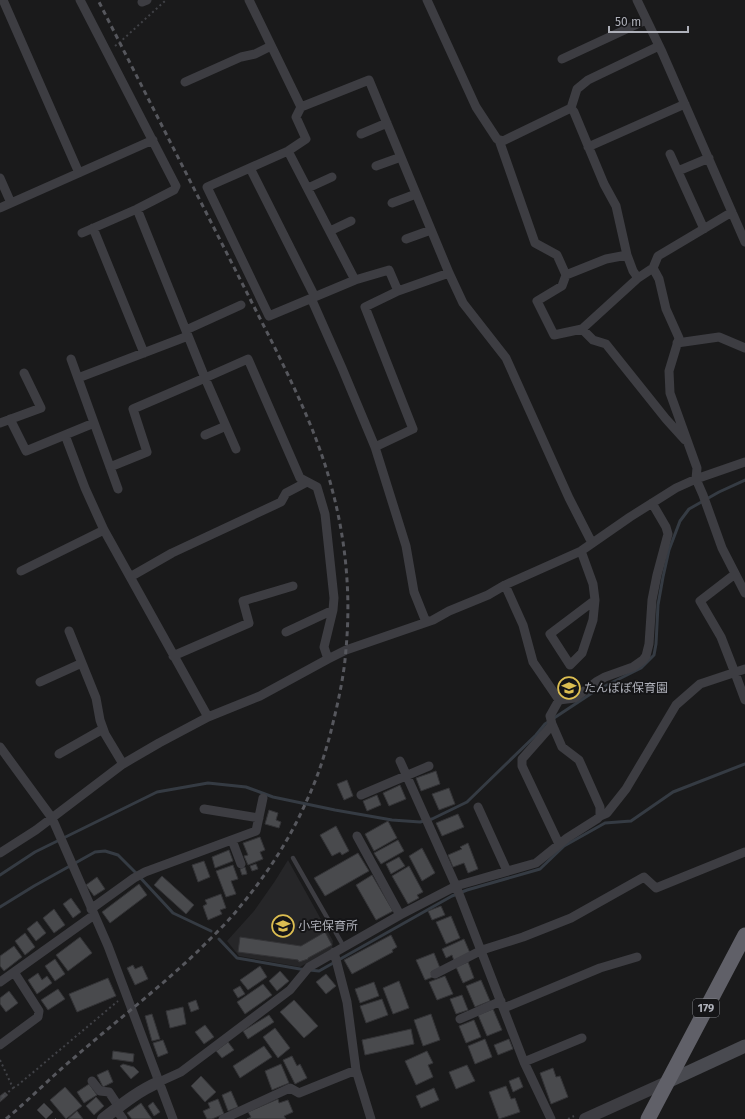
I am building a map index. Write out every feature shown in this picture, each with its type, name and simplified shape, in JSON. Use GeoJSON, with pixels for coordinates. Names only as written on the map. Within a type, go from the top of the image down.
{"type":"FeatureCollection","features":[{"type":"Feature","properties":{"kind":"highway","name":"179"},"geometry":{"type":"LineString","coordinates":[[648,1119],[745,935]]}},
{"type":"Feature","properties":{"kind":"main road"},"geometry":{"type":"LineString","coordinates":[[667,1082],[745,1046]]}},
{"type":"Feature","properties":{"kind":"street"},"geometry":{"type":"LineString","coordinates":[[3,0],[79,173]]}},
{"type":"Feature","properties":{"kind":"street"},"geometry":{"type":"LineString","coordinates":[[80,0],[176,186],[174,190],[137,209],[82,233]]}},
{"type":"Feature","properties":{"kind":"street"},"geometry":{"type":"LineString","coordinates":[[249,0],[301,107]]}},
{"type":"Feature","properties":{"kind":"street"},"geometry":{"type":"LineString","coordinates":[[428,0],[476,107],[499,140],[535,243],[557,255],[566,275],[562,286],[537,300],[554,335],[582,329],[638,278],[653,268],[658,256],[732,212]]}},
{"type":"Feature","properties":{"kind":"street"},"geometry":{"type":"LineString","coordinates":[[637,0],[685,104],[745,242]]}},
{"type":"Feature","properties":{"kind":"street"},"geometry":{"type":"LineString","coordinates":[[562,59],[646,20]]}},
{"type":"Feature","properties":{"kind":"street"},"geometry":{"type":"LineString","coordinates":[[185,82],[241,57],[255,54],[271,46]]}},
{"type":"Feature","properties":{"kind":"street"},"geometry":{"type":"LineString","coordinates":[[499,140],[503,141],[571,108],[577,89],[588,80],[659,46]]}},
{"type":"Feature","properties":{"kind":"street"},"geometry":{"type":"LineString","coordinates":[[398,291],[389,270],[355,280],[269,316],[207,187],[288,151],[306,139],[296,117],[301,107],[369,80],[449,273],[463,303],[506,358],[569,498],[592,543]]}},
{"type":"Feature","properties":{"kind":"street"},"geometry":{"type":"LineString","coordinates":[[588,147],[685,104]]}},
{"type":"Feature","properties":{"kind":"street"},"geometry":{"type":"LineString","coordinates":[[571,108],[604,184],[616,206],[627,255],[633,271],[638,278]]}},
{"type":"Feature","properties":{"kind":"street"},"geometry":{"type":"LineString","coordinates":[[360,134],[387,123]]}},
{"type":"Feature","properties":{"kind":"street"},"geometry":{"type":"LineString","coordinates":[[0,208],[153,140]]}},
{"type":"Feature","properties":{"kind":"street"},"geometry":{"type":"LineString","coordinates":[[288,151],[355,280]]}},
{"type":"Feature","properties":{"kind":"street"},"geometry":{"type":"LineString","coordinates":[[670,154],[704,229]]}},
{"type":"Feature","properties":{"kind":"street"},"geometry":{"type":"LineString","coordinates":[[376,166],[401,157]]}},
{"type":"Feature","properties":{"kind":"street"},"geometry":{"type":"LineString","coordinates":[[678,171],[709,158]]}},
{"type":"Feature","properties":{"kind":"street"},"geometry":{"type":"LineString","coordinates":[[250,168],[313,298],[375,447],[406,546],[414,592],[426,622]]}},
{"type":"Feature","properties":{"kind":"street"},"geometry":{"type":"LineString","coordinates":[[308,188],[332,177]]}},
{"type":"Feature","properties":{"kind":"street"},"geometry":{"type":"LineString","coordinates":[[0,178],[11,203]]}},
{"type":"Feature","properties":{"kind":"street"},"geometry":{"type":"LineString","coordinates":[[392,203],[416,194]]}},
{"type":"Feature","properties":{"kind":"street"},"geometry":{"type":"LineString","coordinates":[[137,209],[205,378],[236,449]]}},
{"type":"Feature","properties":{"kind":"street"},"geometry":{"type":"LineString","coordinates":[[330,231],[352,221]]}},
{"type":"Feature","properties":{"kind":"street"},"geometry":{"type":"LineString","coordinates":[[93,228],[144,353]]}},
{"type":"Feature","properties":{"kind":"street"},"geometry":{"type":"LineString","coordinates":[[406,239],[431,230]]}},
{"type":"Feature","properties":{"kind":"street"},"geometry":{"type":"LineString","coordinates":[[566,275],[606,259],[627,255]]}},
{"type":"Feature","properties":{"kind":"street"},"geometry":{"type":"LineString","coordinates":[[653,268],[659,279],[666,309],[679,338],[669,371],[670,393],[697,468],[696,479],[722,548],[745,593]]}},
{"type":"Feature","properties":{"kind":"street"},"geometry":{"type":"LineString","coordinates":[[375,447],[413,429],[365,307],[398,291],[449,273]]}},
{"type":"Feature","properties":{"kind":"street"},"geometry":{"type":"LineString","coordinates":[[78,378],[144,353],[241,305]]}},
{"type":"Feature","properties":{"kind":"street"},"geometry":{"type":"LineString","coordinates":[[582,329],[593,340],[606,344],[688,444]]}},
{"type":"Feature","properties":{"kind":"street"},"geometry":{"type":"LineString","coordinates":[[677,343],[719,337],[745,348]]}},
{"type":"Feature","properties":{"kind":"street"},"geometry":{"type":"LineString","coordinates":[[70,359],[118,489]]}},
{"type":"Feature","properties":{"kind":"street"},"geometry":{"type":"LineString","coordinates":[[110,467],[147,452],[132,409],[248,359],[300,478],[317,487],[325,514],[334,598],[333,610],[324,647],[328,659]]}},
{"type":"Feature","properties":{"kind":"street"},"geometry":{"type":"LineString","coordinates":[[0,423],[41,408],[24,373]]}},
{"type":"Feature","properties":{"kind":"street"},"geometry":{"type":"LineString","coordinates":[[10,419],[26,451],[94,423]]}},
{"type":"Feature","properties":{"kind":"street"},"geometry":{"type":"LineString","coordinates":[[205,435],[226,426]]}},
{"type":"Feature","properties":{"kind":"street"},"geometry":{"type":"LineString","coordinates":[[64,435],[85,488],[104,530],[208,717]]}},
{"type":"Feature","properties":{"kind":"street"},"geometry":{"type":"LineString","coordinates":[[0,853],[36,830],[122,764],[208,717],[260,696],[346,650],[426,622],[488,595],[505,585],[581,552],[592,543],[676,488],[696,479],[745,462]]}},
{"type":"Feature","properties":{"kind":"street"},"geometry":{"type":"LineString","coordinates":[[130,577],[172,553],[281,502],[286,493],[307,482]]}},
{"type":"Feature","properties":{"kind":"street"},"geometry":{"type":"LineString","coordinates":[[559,700],[574,698],[605,677],[633,667],[646,656],[649,644],[652,600],[668,534],[666,527],[652,503]]}},
{"type":"Feature","properties":{"kind":"street"},"geometry":{"type":"LineString","coordinates":[[21,571],[104,530]]}},
{"type":"Feature","properties":{"kind":"street"},"geometry":{"type":"LineString","coordinates":[[581,552],[594,584],[595,600],[593,620],[582,653],[570,665],[550,634],[595,600]]}},
{"type":"Feature","properties":{"kind":"street"},"geometry":{"type":"LineString","coordinates":[[735,574],[700,601],[721,637],[745,700]]}},
{"type":"Feature","properties":{"kind":"street"},"geometry":{"type":"LineString","coordinates":[[505,585],[523,625],[533,662],[559,700]]}},
{"type":"Feature","properties":{"kind":"street"},"geometry":{"type":"LineString","coordinates":[[173,656],[249,623],[243,601],[293,586]]}},
{"type":"Feature","properties":{"kind":"street"},"geometry":{"type":"LineString","coordinates":[[286,632],[333,610]]}},
{"type":"Feature","properties":{"kind":"street"},"geometry":{"type":"LineString","coordinates":[[69,631],[96,698],[103,729],[122,764]]}},
{"type":"Feature","properties":{"kind":"street"},"geometry":{"type":"LineString","coordinates":[[40,682],[82,663]]}},
{"type":"Feature","properties":{"kind":"street"},"geometry":{"type":"LineString","coordinates":[[103,1119],[119,1112],[145,1088],[181,1072],[290,990],[309,967],[334,952],[456,886],[536,863],[567,838],[607,813],[626,790],[676,705],[700,684],[745,669]]}},
{"type":"Feature","properties":{"kind":"street"},"geometry":{"type":"LineString","coordinates":[[559,700],[550,716],[552,725],[562,747],[579,760],[600,807],[600,816]]}},
{"type":"Feature","properties":{"kind":"street"},"geometry":{"type":"LineString","coordinates":[[552,725],[522,760],[522,766],[559,844]]}},
{"type":"Feature","properties":{"kind":"street"},"geometry":{"type":"LineString","coordinates":[[59,754],[103,729]]}},
{"type":"Feature","properties":{"kind":"street"},"geometry":{"type":"LineString","coordinates":[[0,747],[52,818],[108,946],[171,1118]]}},
{"type":"Feature","properties":{"kind":"street"},"geometry":{"type":"LineString","coordinates":[[400,761],[456,886],[524,1062],[551,1119]]}},
{"type":"Feature","properties":{"kind":"street"},"geometry":{"type":"LineString","coordinates":[[361,795],[429,766]]}},
{"type":"Feature","properties":{"kind":"street"},"geometry":{"type":"LineString","coordinates":[[0,982],[134,878],[145,872],[256,831],[263,798]]}},
{"type":"Feature","properties":{"kind":"street"},"geometry":{"type":"LineString","coordinates":[[478,807],[507,871]]}},
{"type":"Feature","properties":{"kind":"street"},"geometry":{"type":"LineString","coordinates":[[204,809],[259,818]]}},
{"type":"Feature","properties":{"kind":"street"},"geometry":{"type":"LineString","coordinates":[[357,836],[400,915]]}},
{"type":"Feature","properties":{"kind":"street"},"geometry":{"type":"LineString","coordinates":[[232,840],[241,864]]}},
{"type":"Feature","properties":{"kind":"street"},"geometry":{"type":"LineString","coordinates":[[435,974],[482,950],[571,918],[644,878],[656,888],[745,852]]}},
{"type":"Feature","properties":{"kind":"street"},"geometry":{"type":"LineString","coordinates":[[334,952],[347,1002],[356,1070],[371,1119]]}},
{"type":"Feature","properties":{"kind":"street"},"geometry":{"type":"LineString","coordinates":[[460,1019],[502,1005],[600,968],[637,957]]}},
{"type":"Feature","properties":{"kind":"street"},"geometry":{"type":"LineString","coordinates":[[0,1045],[38,1017],[39,1011],[14,972]]}},
{"type":"Feature","properties":{"kind":"street"},"geometry":{"type":"LineString","coordinates":[[524,1062],[582,1038]]}},
{"type":"Feature","properties":{"kind":"street"},"geometry":{"type":"LineString","coordinates":[[223,1119],[290,1088],[299,1093],[356,1070]]}},
{"type":"Feature","properties":{"kind":"street"},"geometry":{"type":"LineString","coordinates":[[92,1081],[100,1092],[109,1092],[119,1112]]}},
{"type":"Feature","properties":{"kind":"street"},"geometry":{"type":"LineString","coordinates":[[585,1119],[667,1082]]}},
{"type":"Feature","properties":{"kind":"lane"},"geometry":{"type":"LineString","coordinates":[[293,858],[344,947]]}},
{"type":"Feature","properties":{"kind":"path"},"geometry":{"type":"LineString","coordinates":[[107,51],[120,43],[166,0]]}},
{"type":"Feature","properties":{"kind":"path"},"geometry":{"type":"LineString","coordinates":[[0,1099],[120,999],[122,1004]]}},
{"type":"Feature","properties":{"kind":"path"},"geometry":{"type":"LineString","coordinates":[[0,1060],[13,1088]]}},
{"type":"Feature","properties":{"kind":"shaded area","name":"小宅保育所"},"geometry":{"type":"Polygon","coordinates":[[[288,860],[333,941],[332,949],[300,967],[239,956],[227,941],[254,911],[288,860]]]}},
{"type":"Feature","properties":{"kind":"building"},"geometry":{"type":"Polygon","coordinates":[[[436,771],[440,784],[421,791],[416,778],[436,771]]]}},
{"type":"Feature","properties":{"kind":"building"},"geometry":{"type":"Polygon","coordinates":[[[347,780],[353,796],[344,800],[337,784],[347,780]]]}},
{"type":"Feature","properties":{"kind":"building"},"geometry":{"type":"Polygon","coordinates":[[[400,785],[406,799],[389,806],[383,793],[400,785]]]}},
{"type":"Feature","properties":{"kind":"building"},"geometry":{"type":"Polygon","coordinates":[[[449,788],[455,804],[439,810],[432,794],[449,788]]]}},
{"type":"Feature","properties":{"kind":"building"},"geometry":{"type":"Polygon","coordinates":[[[377,795],[381,805],[367,811],[363,801],[377,795]]]}},
{"type":"Feature","properties":{"kind":"building"},"geometry":{"type":"Polygon","coordinates":[[[269,810],[278,813],[276,820],[281,822],[279,828],[265,824],[269,810]]]}},
{"type":"Feature","properties":{"kind":"building"},"geometry":{"type":"Polygon","coordinates":[[[458,814],[464,827],[442,836],[436,823],[458,814]]]}},
{"type":"Feature","properties":{"kind":"building"},"geometry":{"type":"Polygon","coordinates":[[[388,821],[397,838],[374,851],[365,834],[388,821]]]}},
{"type":"Feature","properties":{"kind":"building"},"geometry":{"type":"Polygon","coordinates":[[[336,826],[349,851],[342,855],[340,852],[332,856],[320,835],[336,826]]]}},
{"type":"Feature","properties":{"kind":"building"},"geometry":{"type":"Polygon","coordinates":[[[260,837],[265,850],[260,852],[263,859],[248,865],[244,856],[248,855],[243,843],[260,837]]]}},
{"type":"Feature","properties":{"kind":"building"},"geometry":{"type":"Polygon","coordinates":[[[398,840],[404,851],[381,864],[374,853],[398,840]]]}},
{"type":"Feature","properties":{"kind":"building"},"geometry":{"type":"Polygon","coordinates":[[[468,843],[478,869],[468,873],[464,863],[453,867],[448,855],[462,849],[460,847],[468,843]]]}},
{"type":"Feature","properties":{"kind":"building"},"geometry":{"type":"Polygon","coordinates":[[[422,848],[435,873],[422,881],[409,856],[422,848]]]}},
{"type":"Feature","properties":{"kind":"building"},"geometry":{"type":"Polygon","coordinates":[[[229,850],[233,861],[215,868],[212,857],[229,850]]]}},
{"type":"Feature","properties":{"kind":"building"},"geometry":{"type":"Polygon","coordinates":[[[358,853],[369,871],[325,896],[314,878],[358,853]]]}},
{"type":"Feature","properties":{"kind":"building"},"geometry":{"type":"Polygon","coordinates":[[[399,857],[405,866],[391,874],[386,864],[399,857]]]}},
{"type":"Feature","properties":{"kind":"building"},"geometry":{"type":"Polygon","coordinates":[[[204,861],[210,877],[198,882],[192,865],[204,861]]]}},
{"type":"Feature","properties":{"kind":"building"},"geometry":{"type":"Polygon","coordinates":[[[256,864],[258,869],[252,871],[250,866],[256,864]]]}},
{"type":"Feature","properties":{"kind":"building"},"geometry":{"type":"Polygon","coordinates":[[[233,865],[238,879],[231,881],[236,894],[226,897],[216,871],[233,865]]]}},
{"type":"Feature","properties":{"kind":"building"},"geometry":{"type":"Polygon","coordinates":[[[409,866],[423,892],[417,895],[419,898],[408,904],[392,876],[409,866]]]}},
{"type":"Feature","properties":{"kind":"building"},"geometry":{"type":"Polygon","coordinates":[[[245,867],[247,874],[242,875],[240,869],[245,867]]]}},
{"type":"Feature","properties":{"kind":"building"},"geometry":{"type":"Polygon","coordinates":[[[372,875],[393,911],[376,920],[356,885],[372,875]]]}},
{"type":"Feature","properties":{"kind":"building"},"geometry":{"type":"Polygon","coordinates":[[[162,876],[194,905],[186,914],[154,885],[162,876]]]}},
{"type":"Feature","properties":{"kind":"building"},"geometry":{"type":"Polygon","coordinates":[[[97,877],[105,889],[94,896],[86,885],[97,877]]]}},
{"type":"Feature","properties":{"kind":"building"},"geometry":{"type":"Polygon","coordinates":[[[139,884],[147,895],[110,923],[102,912],[139,884]]]}},
{"type":"Feature","properties":{"kind":"building"},"geometry":{"type":"Polygon","coordinates":[[[221,894],[226,908],[220,910],[222,914],[208,920],[203,906],[207,904],[205,900],[221,894]]]}},
{"type":"Feature","properties":{"kind":"building"},"geometry":{"type":"Polygon","coordinates":[[[71,898],[81,912],[73,918],[63,904],[71,898]]]}},
{"type":"Feature","properties":{"kind":"building"},"geometry":{"type":"Polygon","coordinates":[[[441,906],[445,915],[432,920],[428,911],[441,906]]]}},
{"type":"Feature","properties":{"kind":"building"},"geometry":{"type":"Polygon","coordinates":[[[54,909],[65,925],[54,933],[43,918],[54,909]]]}},
{"type":"Feature","properties":{"kind":"building"},"geometry":{"type":"Polygon","coordinates":[[[451,916],[460,938],[446,944],[436,922],[451,916]]]}},
{"type":"Feature","properties":{"kind":"building"},"geometry":{"type":"Polygon","coordinates":[[[37,921],[46,933],[36,941],[27,929],[37,921]]]}},
{"type":"Feature","properties":{"kind":"building"},"geometry":{"type":"Polygon","coordinates":[[[325,932],[332,945],[308,959],[299,962],[298,960],[238,952],[240,937],[301,946],[325,932]]]}},
{"type":"Feature","properties":{"kind":"building"},"geometry":{"type":"Polygon","coordinates":[[[25,933],[35,947],[25,955],[15,941],[25,933]]]}},
{"type":"Feature","properties":{"kind":"building"},"geometry":{"type":"Polygon","coordinates":[[[391,935],[397,947],[392,950],[393,952],[352,974],[344,960],[391,935]]]}},
{"type":"Feature","properties":{"kind":"building"},"geometry":{"type":"Polygon","coordinates":[[[80,937],[92,953],[68,971],[56,955],[80,937]]]}},
{"type":"Feature","properties":{"kind":"building"},"geometry":{"type":"Polygon","coordinates":[[[464,939],[470,953],[454,961],[452,955],[446,958],[442,949],[464,939]]]}},
{"type":"Feature","properties":{"kind":"building"},"geometry":{"type":"Polygon","coordinates":[[[14,946],[22,957],[4,971],[0,966],[0,956],[14,946]]]}},
{"type":"Feature","properties":{"kind":"building"},"geometry":{"type":"Polygon","coordinates":[[[434,953],[440,968],[431,972],[433,977],[425,980],[416,960],[434,953]]]}},
{"type":"Feature","properties":{"kind":"building"},"geometry":{"type":"Polygon","coordinates":[[[55,959],[65,974],[55,981],[45,966],[55,959]]]}},
{"type":"Feature","properties":{"kind":"building"},"geometry":{"type":"Polygon","coordinates":[[[468,962],[474,978],[463,983],[456,967],[468,962]]]}},
{"type":"Feature","properties":{"kind":"building"},"geometry":{"type":"Polygon","coordinates":[[[133,965],[135,969],[142,966],[148,979],[135,985],[127,968],[133,965]]]}},
{"type":"Feature","properties":{"kind":"building"},"geometry":{"type":"Polygon","coordinates":[[[260,966],[267,977],[248,990],[240,980],[260,966]]]}},
{"type":"Feature","properties":{"kind":"building"},"geometry":{"type":"Polygon","coordinates":[[[280,971],[289,981],[277,991],[269,981],[280,971]]]}},
{"type":"Feature","properties":{"kind":"building"},"geometry":{"type":"Polygon","coordinates":[[[38,973],[42,980],[47,976],[52,983],[37,994],[28,980],[38,973]]]}},
{"type":"Feature","properties":{"kind":"building"},"geometry":{"type":"Polygon","coordinates":[[[326,974],[336,986],[326,994],[316,982],[326,974]]]}},
{"type":"Feature","properties":{"kind":"building"},"geometry":{"type":"Polygon","coordinates":[[[445,976],[453,994],[437,1000],[429,982],[445,976]]]}},
{"type":"Feature","properties":{"kind":"building"},"geometry":{"type":"Polygon","coordinates":[[[108,978],[116,996],[77,1012],[69,994],[108,978]]]}},
{"type":"Feature","properties":{"kind":"building"},"geometry":{"type":"Polygon","coordinates":[[[481,980],[490,1001],[475,1007],[466,986],[481,980]]]}},
{"type":"Feature","properties":{"kind":"building"},"geometry":{"type":"Polygon","coordinates":[[[399,981],[409,1008],[393,1014],[383,988],[399,981]]]}},
{"type":"Feature","properties":{"kind":"building"},"geometry":{"type":"Polygon","coordinates":[[[374,982],[379,996],[360,1003],[355,989],[374,982]]]}},
{"type":"Feature","properties":{"kind":"building"},"geometry":{"type":"Polygon","coordinates":[[[263,984],[272,995],[245,1014],[237,1002],[263,984]]]}},
{"type":"Feature","properties":{"kind":"building"},"geometry":{"type":"Polygon","coordinates":[[[240,986],[245,994],[238,998],[233,990],[240,986]]]}},
{"type":"Feature","properties":{"kind":"building"},"geometry":{"type":"Polygon","coordinates":[[[58,989],[65,999],[48,1010],[41,1000],[58,989]]]}},
{"type":"Feature","properties":{"kind":"building"},"geometry":{"type":"Polygon","coordinates":[[[9,991],[18,1003],[6,1012],[0,1004],[0,998],[9,991]]]}},
{"type":"Feature","properties":{"kind":"building"},"geometry":{"type":"Polygon","coordinates":[[[462,995],[468,1010],[456,1014],[450,999],[462,995]]]}},
{"type":"Feature","properties":{"kind":"building"},"geometry":{"type":"Polygon","coordinates":[[[382,999],[388,1015],[366,1023],[360,1006],[382,999]]]}},
{"type":"Feature","properties":{"kind":"building"},"geometry":{"type":"Polygon","coordinates":[[[196,1000],[199,1009],[191,1012],[188,1003],[196,1000]]]}},
{"type":"Feature","properties":{"kind":"building"},"geometry":{"type":"Polygon","coordinates":[[[294,1000],[318,1026],[304,1038],[280,1012],[294,1000]]]}},
{"type":"Feature","properties":{"kind":"building"},"geometry":{"type":"Polygon","coordinates":[[[183,1007],[186,1024],[170,1028],[166,1011],[183,1007]]]}},
{"type":"Feature","properties":{"kind":"building"},"geometry":{"type":"Polygon","coordinates":[[[493,1009],[502,1030],[487,1036],[478,1015],[493,1009]]]}},
{"type":"Feature","properties":{"kind":"building"},"geometry":{"type":"Polygon","coordinates":[[[152,1014],[160,1039],[152,1041],[145,1016],[152,1014]]]}},
{"type":"Feature","properties":{"kind":"building"},"geometry":{"type":"Polygon","coordinates":[[[431,1014],[440,1040],[423,1046],[414,1020],[431,1014]]]}},
{"type":"Feature","properties":{"kind":"building"},"geometry":{"type":"Polygon","coordinates":[[[269,1015],[274,1022],[248,1039],[243,1031],[269,1015]]]}},
{"type":"Feature","properties":{"kind":"building"},"geometry":{"type":"Polygon","coordinates":[[[474,1020],[481,1037],[466,1043],[459,1026],[474,1020]]]}},
{"type":"Feature","properties":{"kind":"building"},"geometry":{"type":"Polygon","coordinates":[[[205,1025],[214,1037],[204,1044],[195,1032],[205,1025]]]}},
{"type":"Feature","properties":{"kind":"building"},"geometry":{"type":"Polygon","coordinates":[[[275,1028],[290,1048],[278,1058],[263,1037],[275,1028]]]}},
{"type":"Feature","properties":{"kind":"building"},"geometry":{"type":"Polygon","coordinates":[[[411,1029],[414,1044],[365,1055],[362,1040],[411,1029]]]}},
{"type":"Feature","properties":{"kind":"building"},"geometry":{"type":"Polygon","coordinates":[[[485,1039],[492,1057],[475,1064],[468,1046],[485,1039]]]}},
{"type":"Feature","properties":{"kind":"building"},"geometry":{"type":"Polygon","coordinates":[[[509,1039],[513,1049],[498,1055],[494,1045],[509,1039]]]}},
{"type":"Feature","properties":{"kind":"building"},"geometry":{"type":"Polygon","coordinates":[[[163,1040],[168,1053],[158,1057],[153,1043],[163,1040]]]}},
{"type":"Feature","properties":{"kind":"building"},"geometry":{"type":"Polygon","coordinates":[[[228,1042],[234,1050],[222,1058],[216,1051],[228,1042]]]}},
{"type":"Feature","properties":{"kind":"building"},"geometry":{"type":"Polygon","coordinates":[[[264,1046],[272,1057],[240,1078],[233,1066],[264,1046]]]}},
{"type":"Feature","properties":{"kind":"building"},"geometry":{"type":"Polygon","coordinates":[[[113,1051],[134,1054],[133,1062],[112,1059],[113,1051]]]}},
{"type":"Feature","properties":{"kind":"building"},"geometry":{"type":"Polygon","coordinates":[[[427,1051],[433,1063],[428,1065],[433,1077],[416,1085],[405,1061],[427,1051]]]}},
{"type":"Feature","properties":{"kind":"building"},"geometry":{"type":"Polygon","coordinates":[[[292,1056],[297,1066],[300,1064],[307,1078],[295,1084],[283,1060],[292,1056]]]}},
{"type":"Feature","properties":{"kind":"building"},"geometry":{"type":"Polygon","coordinates":[[[123,1064],[134,1067],[139,1072],[131,1079],[120,1066],[123,1064]]]}},
{"type":"Feature","properties":{"kind":"building"},"geometry":{"type":"Polygon","coordinates":[[[281,1064],[289,1083],[272,1090],[265,1071],[281,1064]]]}},
{"type":"Feature","properties":{"kind":"building"},"geometry":{"type":"Polygon","coordinates":[[[467,1065],[475,1081],[456,1089],[449,1072],[467,1065]]]}},
{"type":"Feature","properties":{"kind":"building"},"geometry":{"type":"Polygon","coordinates":[[[553,1068],[556,1077],[560,1076],[568,1097],[551,1104],[540,1073],[553,1068]]]}},
{"type":"Feature","properties":{"kind":"building"},"geometry":{"type":"Polygon","coordinates":[[[108,1070],[113,1082],[103,1087],[97,1075],[108,1070]]]}},
{"type":"Feature","properties":{"kind":"building"},"geometry":{"type":"Polygon","coordinates":[[[201,1076],[216,1092],[205,1102],[191,1086],[201,1076]]]}},
{"type":"Feature","properties":{"kind":"building"},"geometry":{"type":"Polygon","coordinates":[[[519,1077],[523,1087],[513,1092],[509,1081],[519,1077]]]}},
{"type":"Feature","properties":{"kind":"building"},"geometry":{"type":"Polygon","coordinates":[[[89,1084],[97,1095],[84,1103],[77,1092],[89,1084]]]}},
{"type":"Feature","properties":{"kind":"building"},"geometry":{"type":"Polygon","coordinates":[[[506,1086],[511,1099],[515,1098],[520,1112],[499,1119],[489,1092],[506,1086]]]}},
{"type":"Feature","properties":{"kind":"building"},"geometry":{"type":"Polygon","coordinates":[[[65,1087],[82,1106],[66,1119],[50,1100],[65,1087]]]}},
{"type":"Feature","properties":{"kind":"building"},"geometry":{"type":"Polygon","coordinates":[[[434,1088],[439,1100],[421,1108],[416,1096],[434,1088]]]}},
{"type":"Feature","properties":{"kind":"building"},"geometry":{"type":"Polygon","coordinates":[[[231,1091],[238,1107],[228,1111],[222,1095],[231,1091]]]}},
{"type":"Feature","properties":{"kind":"building"},"geometry":{"type":"Polygon","coordinates":[[[5,1092],[8,1095],[0,1102],[0,1096],[5,1092]]]}},
{"type":"Feature","properties":{"kind":"building"},"geometry":{"type":"Polygon","coordinates":[[[96,1097],[104,1106],[94,1115],[86,1106],[96,1097]]]}},
{"type":"Feature","properties":{"kind":"building"},"geometry":{"type":"Polygon","coordinates":[[[218,1099],[224,1114],[212,1119],[207,1119],[203,1111],[210,1108],[208,1103],[218,1099]]]}},
{"type":"Feature","properties":{"kind":"building"},"geometry":{"type":"Polygon","coordinates":[[[278,1099],[279,1103],[288,1100],[293,1112],[284,1116],[286,1119],[247,1119],[251,1117],[248,1112],[278,1099]]]}},
{"type":"Feature","properties":{"kind":"building"},"geometry":{"type":"Polygon","coordinates":[[[153,1102],[160,1112],[154,1116],[148,1106],[153,1102]]]}},
{"type":"Feature","properties":{"kind":"building"},"geometry":{"type":"Polygon","coordinates":[[[44,1103],[53,1112],[46,1119],[37,1110],[44,1103]]]}},
{"type":"Feature","properties":{"kind":"building"},"geometry":{"type":"Polygon","coordinates":[[[141,1103],[152,1119],[132,1119],[127,1113],[141,1103]]]}},
{"type":"Feature","properties":{"kind":"building"},"geometry":{"type":"Polygon","coordinates":[[[77,1111],[83,1119],[68,1119],[77,1111]]]}},
{"type":"Feature","properties":{"kind":"waterway"},"geometry":{"type":"LineString","coordinates":[[0,875],[35,852],[157,792],[208,783],[246,787],[273,797],[392,820],[420,822],[432,819],[467,802],[536,735],[545,724],[595,691],[641,668],[654,655],[658,605],[663,577],[669,550],[680,521],[689,509],[719,492],[745,480]]}},
{"type":"Feature","properties":{"kind":"waterway"},"geometry":{"type":"LineString","coordinates":[[219,939],[237,958],[319,971],[452,896],[467,890],[540,869],[564,846],[605,823],[631,821],[673,792],[745,764]]}},
{"type":"Feature","properties":{"kind":"waterway"},"geometry":{"type":"LineString","coordinates":[[0,907],[95,852],[105,851],[118,855],[173,913],[211,931]]}},
{"type":"Feature","properties":{"kind":"railway"},"geometry":{"type":"LineString","coordinates":[[6,1119],[197,952],[228,920],[258,884],[277,857],[293,829],[311,792],[323,760],[338,703],[344,671],[346,649],[348,609],[344,548],[337,509],[321,451],[273,344],[98,0]]}},
{"type":"Feature","properties":{"kind":"place","name":"たんぽぽ保育園"},"geometry":{"type":"Point","coordinates":[569,688]}},
{"type":"Feature","properties":{"kind":"place","name":"小宅保育所"},"geometry":{"type":"Point","coordinates":[283,926]}}]}
